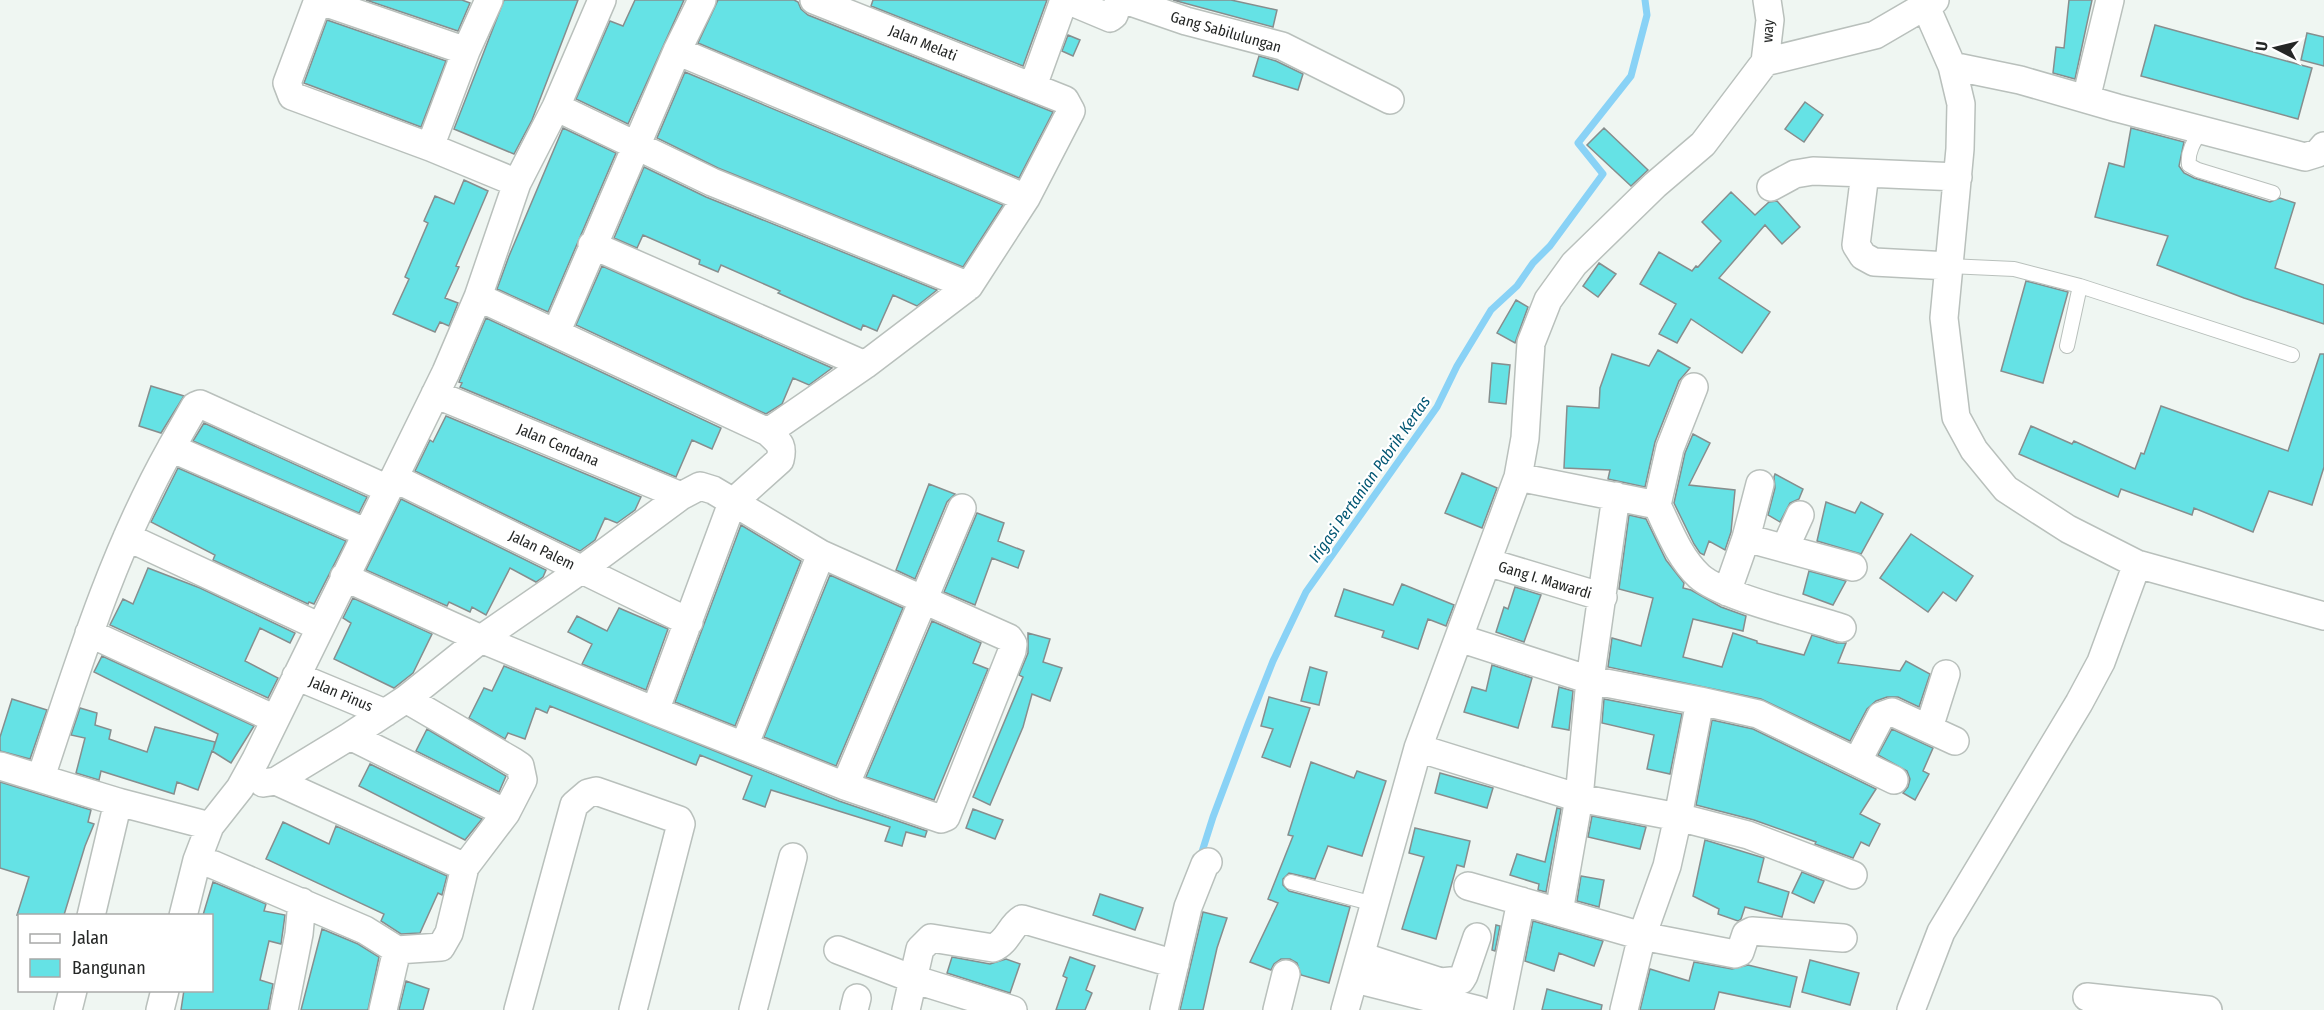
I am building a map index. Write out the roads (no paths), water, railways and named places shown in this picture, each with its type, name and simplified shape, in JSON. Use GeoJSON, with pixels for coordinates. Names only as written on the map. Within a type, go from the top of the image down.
{"type":"FeatureCollection","features":[{"type":"Feature","properties":{"kind":"street"},"geometry":{"type":"LineString","coordinates":[[466,51],[318,0],[287,83],[292,96],[430,147],[517,183]]}},
{"type":"Feature","properties":{"kind":"street"},"geometry":{"type":"LineString","coordinates":[[430,147],[466,51],[489,0]]}},
{"type":"Feature","properties":{"kind":"street"},"geometry":{"type":"LineString","coordinates":[[183,914],[197,860],[210,826],[240,788],[435,394],[478,297],[517,183],[556,107],[602,0]]}},
{"type":"Feature","properties":{"kind":"street"},"geometry":{"type":"LineString","coordinates":[[556,333],[677,51],[702,0]]}},
{"type":"Feature","properties":{"kind":"street","name":"Jalan Melati"},"geometry":{"type":"LineString","coordinates":[[814,0],[1065,100],[1071,111],[1026,198]]}},
{"type":"Feature","properties":{"kind":"street"},"geometry":{"type":"LineString","coordinates":[[1033,86],[1065,0],[1110,18],[1119,0]]}},
{"type":"Feature","properties":{"kind":"street","name":"Gang Sabilulungan"},"geometry":{"type":"LineString","coordinates":[[1125,0],[1186,21],[1282,46],[1389,100]]}},
{"type":"Feature","properties":{"kind":"street","name":"way"},"geometry":{"type":"LineString","coordinates":[[1765,62],[1770,20],[1767,0]]}},
{"type":"Feature","properties":{"kind":"street"},"geometry":{"type":"LineString","coordinates":[[2086,99],[2110,0]]}},
{"type":"Feature","properties":{"kind":"street"},"geometry":{"type":"LineString","coordinates":[[1345,1010],[1418,748],[1518,477],[1525,438],[1531,343],[1548,300],[1574,264],[1655,185],[1703,144],[1765,62],[1875,35],[1928,2],[1952,66],[1961,104],[1958,177],[1944,318],[1956,417],[1974,450],[2006,489],[2068,529],[2138,564],[2324,616]]}},
{"type":"Feature","properties":{"kind":"street"},"geometry":{"type":"LineString","coordinates":[[677,51],[1026,198],[969,286],[865,364],[768,432]]}},
{"type":"Feature","properties":{"kind":"street"},"geometry":{"type":"LineString","coordinates":[[1952,66],[2020,80],[2305,156],[2318,153],[2324,146]]}},
{"type":"Feature","properties":{"kind":"street"},"geometry":{"type":"LineString","coordinates":[[556,107],[712,182],[969,286]]}},
{"type":"Feature","properties":{"kind":"street"},"geometry":{"type":"LineString","coordinates":[[1771,187],[1795,174],[1813,171],[1958,177]]}},
{"type":"Feature","properties":{"kind":"street"},"geometry":{"type":"LineString","coordinates":[[1865,173],[1856,245],[1863,256],[1874,261],[1949,266]]}},
{"type":"Feature","properties":{"kind":"street"},"geometry":{"type":"LineString","coordinates":[[592,245],[865,364]]}},
{"type":"Feature","properties":{"kind":"street"},"geometry":{"type":"LineString","coordinates":[[478,297],[768,432],[783,450],[780,460],[732,503],[655,711]]}},
{"type":"Feature","properties":{"kind":"street"},"geometry":{"type":"LineString","coordinates":[[1694,387],[1670,448],[1657,505],[1676,545],[1688,564],[1701,578],[1727,592],[1842,627]]}},
{"type":"Feature","properties":{"kind":"street","name":"Jalan Cendana"},"geometry":{"type":"LineString","coordinates":[[435,394],[681,496]]}},
{"type":"Feature","properties":{"kind":"street","name":"Jalan Palem"},"geometry":{"type":"LineString","coordinates":[[171,448],[195,406],[200,404],[391,484],[581,570],[689,622]]}},
{"type":"Feature","properties":{"kind":"street"},"geometry":{"type":"LineString","coordinates":[[41,777],[89,633],[127,537],[151,484],[171,448],[367,533]]}},
{"type":"Feature","properties":{"kind":"street"},"geometry":{"type":"LineString","coordinates":[[1518,477],[1657,505]]}},
{"type":"Feature","properties":{"kind":"street"},"geometry":{"type":"LineString","coordinates":[[1727,592],[1746,537],[1760,484]]}},
{"type":"Feature","properties":{"kind":"street"},"geometry":{"type":"LineString","coordinates":[[240,788],[276,781],[350,736],[396,706],[481,639],[581,570],[681,496],[694,488],[704,486],[821,554],[1009,638],[1013,644],[946,817],[941,819],[845,786],[655,711],[481,639],[344,577]]}},
{"type":"Feature","properties":{"kind":"street"},"geometry":{"type":"LineString","coordinates":[[1559,912],[1579,798],[1590,681],[1616,496]]}},
{"type":"Feature","properties":{"kind":"street"},"geometry":{"type":"LineString","coordinates":[[845,786],[962,508]]}},
{"type":"Feature","properties":{"kind":"street"},"geometry":{"type":"LineString","coordinates":[[1785,548],[1800,514]]}},
{"type":"Feature","properties":{"kind":"street"},"geometry":{"type":"LineString","coordinates":[[127,537],[320,627]]}},
{"type":"Feature","properties":{"kind":"street"},"geometry":{"type":"LineString","coordinates":[[1746,537],[1853,567]]}},
{"type":"Feature","properties":{"kind":"street"},"geometry":{"type":"LineString","coordinates":[[744,746],[821,554]]}},
{"type":"Feature","properties":{"kind":"street","name":"Gang I. Mawardi"},"geometry":{"type":"LineString","coordinates":[[1486,562],[1603,597]]}},
{"type":"Feature","properties":{"kind":"street"},"geometry":{"type":"LineString","coordinates":[[1911,1010],[1941,932],[2079,703],[2101,662],[2138,564]]}},
{"type":"Feature","properties":{"kind":"street"},"geometry":{"type":"LineString","coordinates":[[89,633],[275,719]]}},
{"type":"Feature","properties":{"kind":"street"},"geometry":{"type":"LineString","coordinates":[[1459,638],[1590,681],[1700,700],[1758,714],[1894,780]]}},
{"type":"Feature","properties":{"kind":"street"},"geometry":{"type":"LineString","coordinates":[[1929,728],[1946,674]]}},
{"type":"Feature","properties":{"kind":"street","name":"Jalan Pinus"},"geometry":{"type":"LineString","coordinates":[[296,676],[396,706],[520,766],[523,780],[506,813],[465,867]]}},
{"type":"Feature","properties":{"kind":"street"},"geometry":{"type":"LineString","coordinates":[[1624,1010],[1642,936],[1667,866],[1700,700]]}},
{"type":"Feature","properties":{"kind":"street"},"geometry":{"type":"LineString","coordinates":[[1857,762],[1881,716],[1886,713],[1892,712],[1956,741]]}},
{"type":"Feature","properties":{"kind":"street"},"geometry":{"type":"LineString","coordinates":[[350,736],[506,813]]}},
{"type":"Feature","properties":{"kind":"street"},"geometry":{"type":"LineString","coordinates":[[1418,748],[1579,798],[1678,817],[1748,835],[1853,874]]}},
{"type":"Feature","properties":{"kind":"street"},"geometry":{"type":"LineString","coordinates":[[0,766],[118,802],[210,826]]}},
{"type":"Feature","properties":{"kind":"street"},"geometry":{"type":"LineString","coordinates":[[197,860],[214,865],[365,930],[397,950],[443,945],[449,933],[465,867],[276,781]]}},
{"type":"Feature","properties":{"kind":"street"},"geometry":{"type":"LineString","coordinates":[[518,1010],[574,805],[588,793],[596,791],[679,820],[681,824],[633,1010]]}},
{"type":"Feature","properties":{"kind":"street"},"geometry":{"type":"LineString","coordinates":[[91,914],[118,802]]}},
{"type":"Feature","properties":{"kind":"street"},"geometry":{"type":"LineString","coordinates":[[753,1010],[793,857]]}},
{"type":"Feature","properties":{"kind":"street"},"geometry":{"type":"LineString","coordinates":[[1164,1010],[1188,907],[1205,864],[1208,862]]}},
{"type":"Feature","properties":{"kind":"street"},"geometry":{"type":"LineString","coordinates":[[1468,886],[1642,936],[1735,954],[1740,952],[1746,934],[1752,931],[1843,939]]}},
{"type":"Feature","properties":{"kind":"street"},"geometry":{"type":"LineString","coordinates":[[1499,1010],[1521,901]]}},
{"type":"Feature","properties":{"kind":"street"},"geometry":{"type":"LineString","coordinates":[[284,1010],[299,934],[302,902]]}},
{"type":"Feature","properties":{"kind":"street"},"geometry":{"type":"LineString","coordinates":[[906,1010],[920,949],[931,938],[993,948],[1000,945],[1017,922],[1023,919],[1175,964]]}},
{"type":"Feature","properties":{"kind":"street"},"geometry":{"type":"LineString","coordinates":[[1358,968],[1441,982],[1461,980],[1477,937]]}},
{"type":"Feature","properties":{"kind":"street"},"geometry":{"type":"LineString","coordinates":[[383,1010],[397,950]]}},
{"type":"Feature","properties":{"kind":"street"},"geometry":{"type":"LineString","coordinates":[[838,950],[913,979],[1013,1010]]}},
{"type":"Feature","properties":{"kind":"street"},"geometry":{"type":"LineString","coordinates":[[1358,968],[1444,1006],[1479,1010]]}},
{"type":"Feature","properties":{"kind":"street"},"geometry":{"type":"LineString","coordinates":[[1277,1010],[1286,974]]}},
{"type":"Feature","properties":{"kind":"street"},"geometry":{"type":"LineString","coordinates":[[68,1010],[72,992]]}},
{"type":"Feature","properties":{"kind":"street"},"geometry":{"type":"LineString","coordinates":[[160,1010],[164,992]]}},
{"type":"Feature","properties":{"kind":"street"},"geometry":{"type":"LineString","coordinates":[[2087,998],[2208,1010]]}},
{"type":"Feature","properties":{"kind":"lane"},"geometry":{"type":"LineString","coordinates":[[2202,129],[2188,157],[2189,165],[2198,170],[2273,193]]}},
{"type":"Feature","properties":{"kind":"lane"},"geometry":{"type":"LineString","coordinates":[[1949,266],[2014,269],[2080,286],[2292,355]]}},
{"type":"Feature","properties":{"kind":"lane"},"geometry":{"type":"LineString","coordinates":[[2067,346],[2080,286]]}},
{"type":"Feature","properties":{"kind":"lane"},"geometry":{"type":"LineString","coordinates":[[1291,882],[1374,903]]}},
{"type":"Feature","properties":{"kind":"waterway","name":"Irigasi Pertanian Pabrik Kertas"},"geometry":{"type":"LineString","coordinates":[[1200,858],[1213,817],[1273,661],[1306,592],[1437,407],[1457,366],[1491,310],[1517,286],[1533,263],[1550,246],[1603,174],[1578,143],[1631,76],[1647,15],[1645,0]]}}]}
